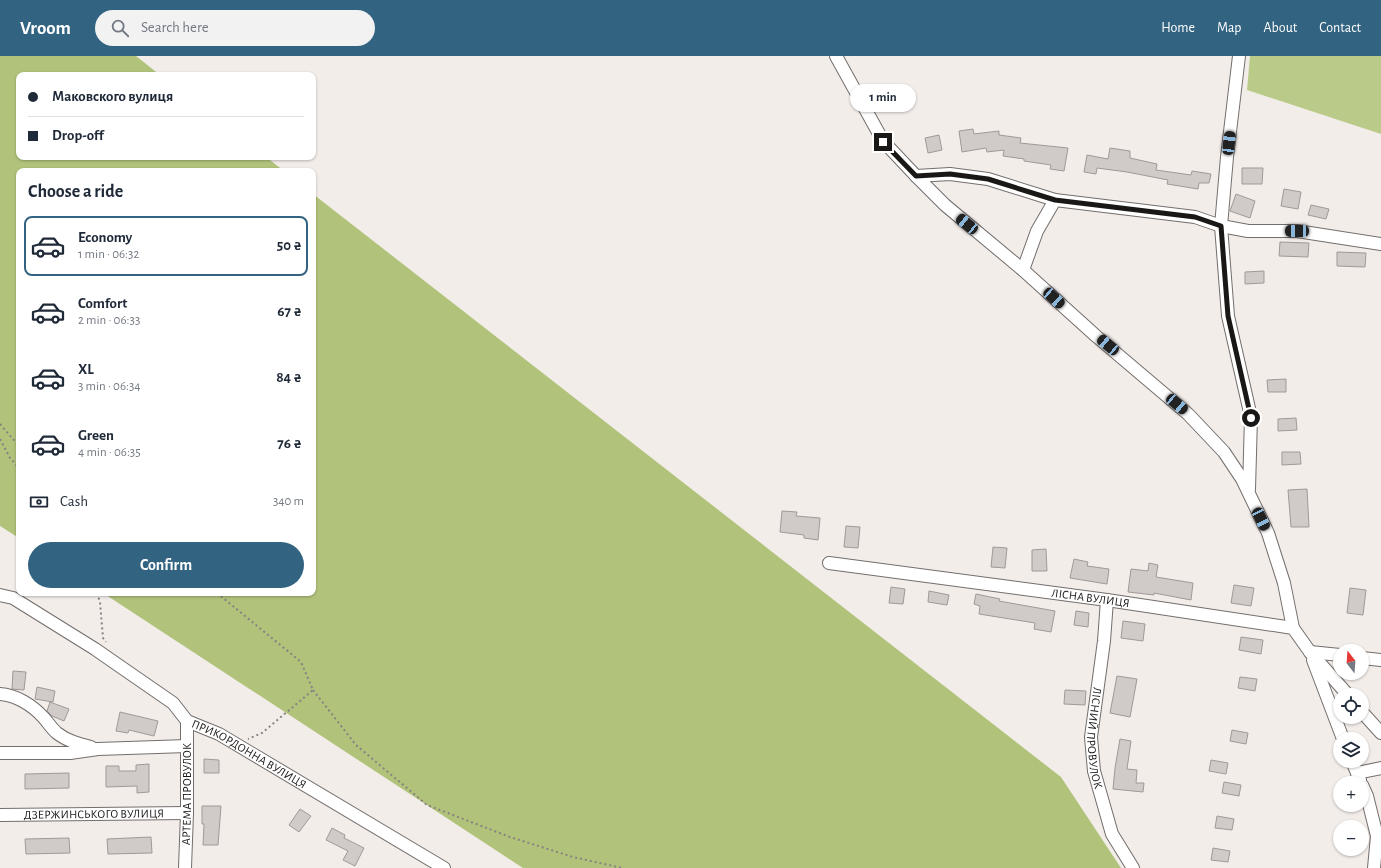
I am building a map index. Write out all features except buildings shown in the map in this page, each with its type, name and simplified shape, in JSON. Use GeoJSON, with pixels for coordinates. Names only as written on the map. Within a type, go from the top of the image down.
{"type":"FeatureCollection","features":[{"type":"Feature","properties":{"kind":"street"},"geometry":{"type":"LineString","coordinates":[[836,56],[883,142],[916,176],[945,205],[1023,270],[1096,336],[1188,414],[1224,452],[1242,479],[1268,533],[1284,583],[1293,628],[1310,652],[1342,688]]}},
{"type":"Feature","properties":{"kind":"street"},"geometry":{"type":"LineString","coordinates":[[1239,56],[1227,157],[1221,226],[1228,316],[1251,418],[1248,492]]}},
{"type":"Feature","properties":{"kind":"street"},"geometry":{"type":"LineString","coordinates":[[916,176],[950,174],[988,179],[1055,200],[1195,217],[1221,226],[1248,231],[1297,231],[1381,244]]}},
{"type":"Feature","properties":{"kind":"street"},"geometry":{"type":"LineString","coordinates":[[1023,270],[1037,231],[1055,200]]}},
{"type":"Feature","properties":{"kind":"street","name":"ЛІСНА ВУЛИЦЯ"},"geometry":{"type":"LineString","coordinates":[[829,563],[1107,600],[1293,628]]}},
{"type":"Feature","properties":{"kind":"street","name":"ПРИКОРДОННА ВУЛИЦЯ"},"geometry":{"type":"LineString","coordinates":[[0,595],[13,598],[95,648],[173,703],[187,721],[219,734],[444,868]]}},
{"type":"Feature","properties":{"kind":"street","name":"ЛІСНИЙ ПРОВУЛОК"},"geometry":{"type":"LineString","coordinates":[[1107,600],[1104,641],[1091,736],[1094,771],[1112,834],[1133,868]]}},
{"type":"Feature","properties":{"kind":"street"},"geometry":{"type":"LineString","coordinates":[[1310,652],[1333,654]]}},
{"type":"Feature","properties":{"kind":"street"},"geometry":{"type":"LineString","coordinates":[[1310,652],[1341,732]]}},
{"type":"Feature","properties":{"kind":"street"},"geometry":{"type":"LineString","coordinates":[[1369,659],[1381,660]]}},
{"type":"Feature","properties":{"kind":"street"},"geometry":{"type":"LineString","coordinates":[[0,694],[10,695],[26,702],[42,716],[58,734],[74,743],[98,749]]}},
{"type":"Feature","properties":{"kind":"street"},"geometry":{"type":"LineString","coordinates":[[1369,720],[1381,734]]}},
{"type":"Feature","properties":{"kind":"street","name":"АРТЕМА ПРОВУЛОК"},"geometry":{"type":"LineString","coordinates":[[185,868],[187,813],[187,721]]}},
{"type":"Feature","properties":{"kind":"street"},"geometry":{"type":"LineString","coordinates":[[0,753],[70,753],[98,749],[187,746]]}},
{"type":"Feature","properties":{"kind":"street"},"geometry":{"type":"LineString","coordinates":[[1367,776],[1381,768]]}},
{"type":"Feature","properties":{"kind":"street"},"geometry":{"type":"LineString","coordinates":[[1369,804],[1377,836],[1374,868]]}},
{"type":"Feature","properties":{"kind":"street","name":"ДЗЕРЖИНСЬКОГО ВУЛИЦЯ"},"geometry":{"type":"LineString","coordinates":[[0,816],[187,813]]}},
{"type":"Feature","properties":{"kind":"path"},"geometry":{"type":"LineString","coordinates":[[0,424],[16,443]]}},
{"type":"Feature","properties":{"kind":"path"},"geometry":{"type":"LineString","coordinates":[[0,439],[10,458],[16,465]]}},
{"type":"Feature","properties":{"kind":"path"},"geometry":{"type":"LineString","coordinates":[[98,596],[100,602],[103,638],[107,644]]}},
{"type":"Feature","properties":{"kind":"path"},"geometry":{"type":"LineString","coordinates":[[221,596],[301,662],[313,690],[356,745],[427,805],[510,837],[573,857],[622,868]]}},
{"type":"Feature","properties":{"kind":"path"},"geometry":{"type":"LineString","coordinates":[[236,744],[262,733],[313,690]]}},
{"type":"Feature","properties":{"kind":"green space"},"geometry":{"type":"Polygon","coordinates":[[[0,56],[136,56],[156,72],[16,72],[16,160],[270,160],[280,168],[16,168],[16,536],[0,526],[0,56]]]}},
{"type":"Feature","properties":{"kind":"green space"},"geometry":{"type":"Polygon","coordinates":[[[1250,56],[1381,56],[1381,134],[1247,90],[1250,56]]]}},
{"type":"Feature","properties":{"kind":"green space"},"geometry":{"type":"Polygon","coordinates":[[[316,196],[1061,777],[1121,868],[523,868],[108,596],[316,596],[316,196]]]}},
{"type":"Feature","properties":{"kind":"route"},"geometry":{"type":"LineString","coordinates":[[883,142],[916,176],[950,174],[988,179],[1055,200],[1195,217],[1221,226],[1228,316],[1251,418]]}}]}
